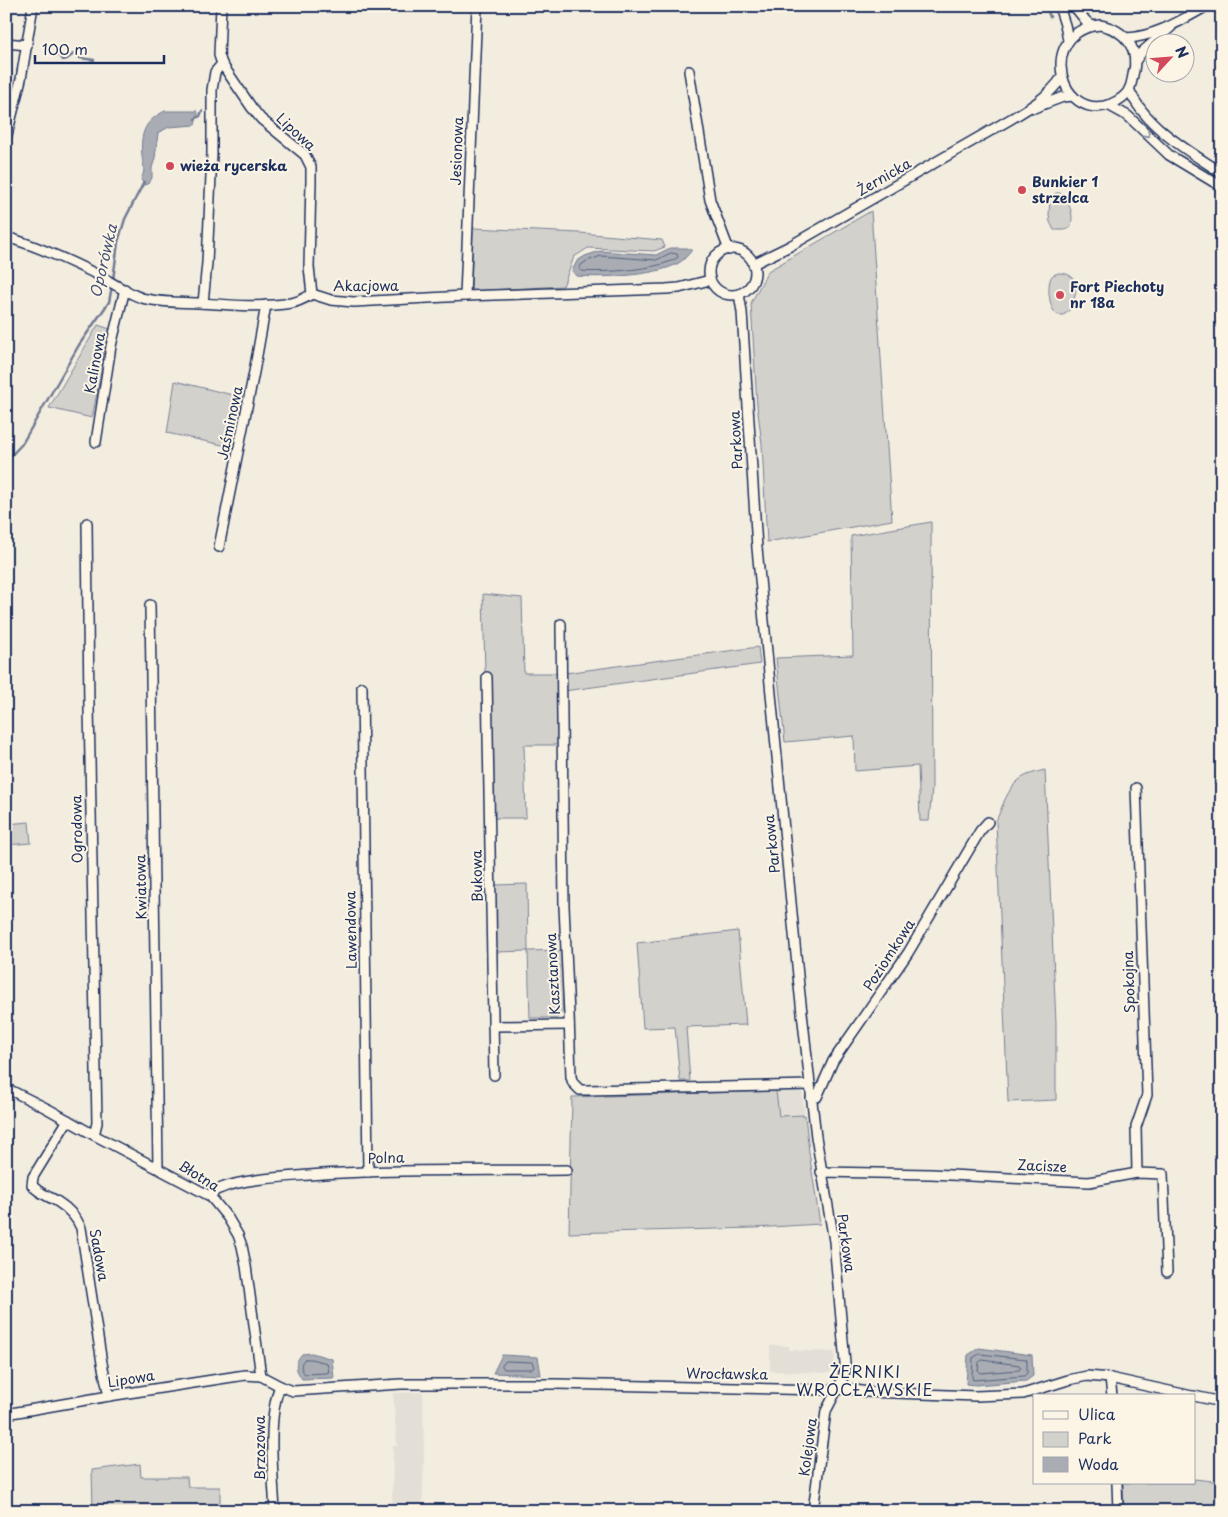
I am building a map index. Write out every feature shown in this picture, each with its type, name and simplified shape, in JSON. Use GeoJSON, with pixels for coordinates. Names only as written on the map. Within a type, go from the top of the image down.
{"type":"FeatureCollection","features":[{"type":"Feature","properties":{"kind":"street"},"geometry":{"type":"LineString","coordinates":[[6,139],[21,79],[33,6]]}},
{"type":"Feature","properties":{"kind":"street","name":"Lipowa"},"geometry":{"type":"LineString","coordinates":[[221,6],[219,55],[222,64],[261,119],[305,155],[310,167],[309,259],[312,294]]}},
{"type":"Feature","properties":{"kind":"street","name":"Jesionowa"},"geometry":{"type":"LineString","coordinates":[[465,296],[477,6]]}},
{"type":"Feature","properties":{"kind":"street"},"geometry":{"type":"LineString","coordinates":[[1059,6],[1068,40],[1061,59],[1062,77],[1067,89],[1080,102],[1093,106],[1108,105],[1117,101],[1129,89],[1135,69],[1136,60],[1126,38],[1106,26],[1100,25],[1078,32],[1068,40]]}},
{"type":"Feature","properties":{"kind":"street"},"geometry":{"type":"LineString","coordinates":[[1074,6],[1092,26]]}},
{"type":"Feature","properties":{"kind":"street"},"geometry":{"type":"LineString","coordinates":[[1126,38],[1143,36],[1175,24],[1207,6]]}},
{"type":"Feature","properties":{"kind":"street"},"geometry":{"type":"LineString","coordinates":[[1136,60],[1142,52],[1175,24]]}},
{"type":"Feature","properties":{"kind":"street"},"geometry":{"type":"LineString","coordinates":[[6,43],[27,45]]}},
{"type":"Feature","properties":{"kind":"street","name":"Lipowa"},"geometry":{"type":"LineString","coordinates":[[203,303],[207,267],[212,164],[212,90],[215,72],[222,64]]}},
{"type":"Feature","properties":{"kind":"street"},"geometry":{"type":"LineString","coordinates":[[689,71],[710,200],[729,250]]}},
{"type":"Feature","properties":{"kind":"street","name":"Żernicka"},"geometry":{"type":"LineString","coordinates":[[754,264],[790,246],[1026,110],[1048,94],[1062,77]]}},
{"type":"Feature","properties":{"kind":"street"},"geometry":{"type":"LineString","coordinates":[[1129,89],[1139,107],[1157,126],[1180,146],[1222,174]]}},
{"type":"Feature","properties":{"kind":"street","name":"Żernicka"},"geometry":{"type":"LineString","coordinates":[[1026,110],[1063,97],[1073,96]]}},
{"type":"Feature","properties":{"kind":"street"},"geometry":{"type":"LineString","coordinates":[[1108,105],[1128,116],[1169,155],[1222,187]]}},
{"type":"Feature","properties":{"kind":"street"},"geometry":{"type":"LineString","coordinates":[[6,237],[41,248],[141,297],[154,300],[229,305],[266,304],[291,303],[302,300],[312,294]]}},
{"type":"Feature","properties":{"kind":"street"},"geometry":{"type":"LineString","coordinates":[[729,250],[741,251],[748,255],[754,264],[754,280],[745,291],[739,294],[728,295],[716,288],[710,280],[710,271],[714,258],[720,253],[729,250]]}},
{"type":"Feature","properties":{"kind":"street","name":"Akacjowa"},"geometry":{"type":"LineString","coordinates":[[312,294],[331,300],[354,302],[666,289],[679,288],[710,280]]}},
{"type":"Feature","properties":{"kind":"street","name":"Kalinowa"},"geometry":{"type":"LineString","coordinates":[[96,442],[111,346],[125,289]]}},
{"type":"Feature","properties":{"kind":"street","name":"Parkowa"},"geometry":{"type":"LineString","coordinates":[[739,294],[742,312],[757,548],[811,1098],[821,1172],[834,1240],[845,1371],[837,1389]]}},
{"type":"Feature","properties":{"kind":"street","name":"Jaśminowa"},"geometry":{"type":"LineString","coordinates":[[219,547],[266,304]]}},
{"type":"Feature","properties":{"kind":"street","name":"Ogrodowa"},"geometry":{"type":"LineString","coordinates":[[87,523],[97,1123],[94,1135]]}},
{"type":"Feature","properties":{"kind":"street","name":"Kwiatowa"},"geometry":{"type":"LineString","coordinates":[[150,605],[158,1168]]}},
{"type":"Feature","properties":{"kind":"street","name":"Kasztanowa"},"geometry":{"type":"LineString","coordinates":[[561,624],[564,906],[570,1025],[570,1077],[573,1083],[580,1090],[810,1084]]}},
{"type":"Feature","properties":{"kind":"street","name":"Bukowa"},"geometry":{"type":"LineString","coordinates":[[487,677],[494,1075]]}},
{"type":"Feature","properties":{"kind":"street","name":"Lawendowa"},"geometry":{"type":"LineString","coordinates":[[362,687],[368,1172]]}},
{"type":"Feature","properties":{"kind":"street","name":"Spokojna"},"geometry":{"type":"LineString","coordinates":[[1136,788],[1147,1095],[1136,1127],[1137,1173]]}},
{"type":"Feature","properties":{"kind":"street","name":"Poziomkowa"},"geometry":{"type":"LineString","coordinates":[[811,1098],[817,1097],[832,1061],[908,952],[980,831],[988,822]]}},
{"type":"Feature","properties":{"kind":"street"},"geometry":{"type":"LineString","coordinates":[[493,1026],[570,1025]]}},
{"type":"Feature","properties":{"kind":"street","name":"Błotna"},"geometry":{"type":"LineString","coordinates":[[6,1088],[210,1196],[228,1218],[242,1246],[261,1376]]}},
{"type":"Feature","properties":{"kind":"street","name":"Sadowa"},"geometry":{"type":"LineString","coordinates":[[68,1120],[33,1177],[32,1185],[36,1191],[58,1202],[77,1218],[81,1228],[109,1396]]}},
{"type":"Feature","properties":{"kind":"street","name":"Polna"},"geometry":{"type":"LineString","coordinates":[[210,1196],[217,1190],[280,1177],[368,1172],[567,1170]]}},
{"type":"Feature","properties":{"kind":"street","name":"Zacisze"},"geometry":{"type":"LineString","coordinates":[[821,1172],[930,1174],[1089,1182],[1137,1173],[1162,1174],[1167,1272]]}},
{"type":"Feature","properties":{"kind":"street","name":"Lipowa"},"geometry":{"type":"LineString","coordinates":[[6,1414],[224,1378],[245,1375],[261,1376]]}},
{"type":"Feature","properties":{"kind":"street","name":"Wrocławska"},"geometry":{"type":"LineString","coordinates":[[261,1376],[293,1391],[401,1384],[556,1384],[850,1388],[866,1392],[976,1396],[1023,1394],[1087,1376],[1110,1378],[1184,1394]]}},
{"type":"Feature","properties":{"kind":"street"},"geometry":{"type":"LineString","coordinates":[[1110,1378],[1112,1394]]}},
{"type":"Feature","properties":{"kind":"street","name":"Brzozowa"},"geometry":{"type":"LineString","coordinates":[[275,1511],[273,1418],[276,1397],[280,1386]]}},
{"type":"Feature","properties":{"kind":"street","name":"Kolejowa"},"geometry":{"type":"LineString","coordinates":[[813,1511],[826,1412],[837,1389]]}},
{"type":"Feature","properties":{"kind":"street","name":"Wrocławska"},"geometry":{"type":"LineString","coordinates":[[1196,1397],[1222,1402]]}},
{"type":"Feature","properties":{"kind":"street"},"geometry":{"type":"LineString","coordinates":[[1117,1484],[1118,1511]]}},
{"type":"Feature","properties":{"kind":"shaded area"},"geometry":{"type":"Polygon","coordinates":[[[802,1090],[805,1115],[779,1116],[776,1091],[802,1090]]]}},
{"type":"Feature","properties":{"kind":"shaded area"},"geometry":{"type":"Polygon","coordinates":[[[770,1346],[789,1346],[789,1350],[835,1352],[834,1366],[829,1373],[770,1371],[770,1346]]]}},
{"type":"Feature","properties":{"kind":"shaded area"},"geometry":{"type":"Polygon","coordinates":[[[423,1392],[424,1460],[422,1511],[392,1511],[393,1446],[397,1446],[393,1393],[423,1392]]]}},
{"type":"Feature","properties":{"kind":"green space"},"geometry":{"type":"Polygon","coordinates":[[[1060,193],[1064,197],[1071,209],[1072,219],[1070,228],[1065,230],[1054,230],[1050,222],[1050,197],[1060,193]]]}},
{"type":"Feature","properties":{"kind":"green space"},"geometry":{"type":"Polygon","coordinates":[[[871,211],[892,520],[767,542],[762,444],[757,405],[751,303],[768,271],[871,211]]]}},
{"type":"Feature","properties":{"kind":"green space"},"geometry":{"type":"Polygon","coordinates":[[[473,228],[580,233],[662,240],[665,247],[654,251],[588,248],[574,257],[563,286],[471,291],[473,228]]]}},
{"type":"Feature","properties":{"kind":"green space"},"geometry":{"type":"Polygon","coordinates":[[[1059,273],[1073,278],[1076,287],[1074,300],[1064,315],[1059,315],[1053,309],[1049,291],[1052,276],[1059,273]]]}},
{"type":"Feature","properties":{"kind":"green space"},"geometry":{"type":"Polygon","coordinates":[[[98,325],[110,329],[92,418],[49,408],[98,325]]]}},
{"type":"Feature","properties":{"kind":"green space"},"geometry":{"type":"Polygon","coordinates":[[[175,381],[245,398],[236,448],[167,433],[175,381]]]}},
{"type":"Feature","properties":{"kind":"green space"},"geometry":{"type":"Polygon","coordinates":[[[931,522],[932,789],[929,821],[920,821],[918,766],[855,771],[854,736],[785,742],[776,658],[853,655],[851,536],[931,522]]]}},
{"type":"Feature","properties":{"kind":"green space"},"geometry":{"type":"Polygon","coordinates":[[[483,594],[522,598],[524,673],[558,673],[559,745],[524,745],[526,818],[493,818],[491,674],[485,673],[483,594]]]}},
{"type":"Feature","properties":{"kind":"green space"},"geometry":{"type":"Polygon","coordinates":[[[758,647],[760,664],[564,691],[565,673],[758,647]]]}},
{"type":"Feature","properties":{"kind":"green space"},"geometry":{"type":"Polygon","coordinates":[[[1045,770],[1056,1023],[1056,1100],[1008,1102],[996,821],[1008,794],[1015,784],[1025,776],[1045,770]]]}},
{"type":"Feature","properties":{"kind":"green space"},"geometry":{"type":"Polygon","coordinates":[[[29,822],[31,843],[6,845],[6,824],[29,822]]]}},
{"type":"Feature","properties":{"kind":"green space"},"geometry":{"type":"Polygon","coordinates":[[[527,884],[528,951],[495,952],[495,885],[527,884]]]}},
{"type":"Feature","properties":{"kind":"green space"},"geometry":{"type":"Polygon","coordinates":[[[738,931],[746,1025],[686,1027],[690,1081],[680,1081],[675,1027],[643,1028],[637,943],[738,931]]]}},
{"type":"Feature","properties":{"kind":"green space"},"geometry":{"type":"Polygon","coordinates":[[[562,950],[563,1011],[557,1018],[530,1018],[528,951],[562,950]]]}},
{"type":"Feature","properties":{"kind":"green space"},"geometry":{"type":"Polygon","coordinates":[[[776,1091],[779,1116],[805,1115],[820,1224],[754,1228],[569,1233],[572,1097],[776,1091]]]}},
{"type":"Feature","properties":{"kind":"green space"},"geometry":{"type":"Polygon","coordinates":[[[140,1464],[141,1477],[187,1477],[188,1487],[220,1487],[220,1511],[93,1511],[92,1470],[140,1464]]]}},
{"type":"Feature","properties":{"kind":"green space"},"geometry":{"type":"Polygon","coordinates":[[[1196,1479],[1213,1481],[1222,1486],[1222,1511],[1124,1511],[1123,1484],[1196,1484],[1196,1479]]]}},
{"type":"Feature","properties":{"kind":"water"},"geometry":{"type":"Polygon","coordinates":[[[165,111],[197,111],[198,113],[195,125],[169,127],[158,133],[152,178],[148,184],[144,185],[141,179],[144,170],[143,135],[152,119],[165,111]]]}},
{"type":"Feature","properties":{"kind":"water"},"geometry":{"type":"Polygon","coordinates":[[[670,248],[687,248],[692,250],[677,264],[642,274],[587,277],[576,276],[572,271],[577,261],[600,251],[656,255],[670,248]]]}},
{"type":"Feature","properties":{"kind":"water"},"geometry":{"type":"Polygon","coordinates":[[[979,1348],[1032,1355],[1033,1376],[1026,1381],[966,1384],[968,1355],[979,1348]]]}},
{"type":"Feature","properties":{"kind":"water"},"geometry":{"type":"Polygon","coordinates":[[[312,1353],[332,1359],[334,1378],[302,1379],[297,1369],[298,1360],[302,1354],[312,1353]]]}},
{"type":"Feature","properties":{"kind":"water"},"geometry":{"type":"Polygon","coordinates":[[[502,1355],[538,1357],[541,1375],[493,1373],[502,1355]]]}},
{"type":"Feature","properties":{"kind":"waterway"},"geometry":{"type":"LineString","coordinates":[[1046,6],[1050,17]]}},
{"type":"Feature","properties":{"kind":"waterway"},"geometry":{"type":"LineString","coordinates":[[55,56],[59,55],[63,60],[76,52],[80,58],[94,60]]}},
{"type":"Feature","properties":{"kind":"waterway","name":"Oporówka"},"geometry":{"type":"LineString","coordinates":[[195,119],[200,116],[202,111]]}},
{"type":"Feature","properties":{"kind":"waterway","name":"Oporówka"},"geometry":{"type":"LineString","coordinates":[[113,280],[118,242],[125,219],[144,182]]}},
{"type":"Feature","properties":{"kind":"waterway","name":"Oporówka"},"geometry":{"type":"LineString","coordinates":[[6,461],[22,444],[79,345],[109,302],[112,286]]}},
{"type":"Feature","properties":{"kind":"place","name":"wieża rycerska"},"geometry":{"type":"Point","coordinates":[170,166]}},
{"type":"Feature","properties":{"kind":"place","name":"Bunkier 1 strzelca"},"geometry":{"type":"Point","coordinates":[1022,190]}},
{"type":"Feature","properties":{"kind":"place","name":"Fort Piechoty nr 18a"},"geometry":{"type":"Point","coordinates":[1060,295]}},
{"type":"Feature","properties":{"kind":"district","name":"ŻERNIKI WROCŁAWSKIE"},"geometry":{"type":"Point","coordinates":[865,1381]}}]}
